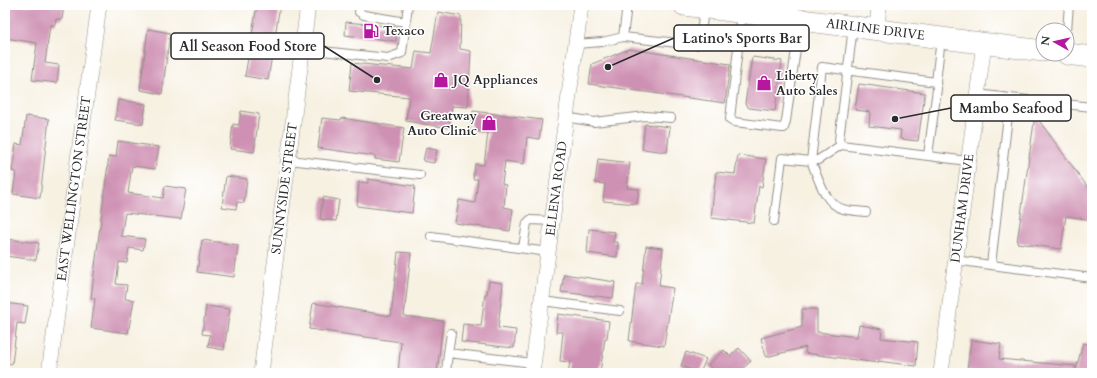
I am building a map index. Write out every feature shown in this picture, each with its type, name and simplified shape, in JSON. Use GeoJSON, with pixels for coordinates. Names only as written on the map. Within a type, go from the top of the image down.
{"type":"FeatureCollection","features":[{"type":"Feature","properties":{"kind":"main road","name":"AIRLINE DRIVE"},"geometry":{"type":"LineString","coordinates":[[708,7],[742,12],[779,14],[800,20],[1035,50]]}},
{"type":"Feature","properties":{"kind":"main road"},"geometry":{"type":"LineString","coordinates":[[1075,55],[1092,57]]}},
{"type":"Feature","properties":{"kind":"street","name":"EAST WELLINGTON STREET"},"geometry":{"type":"LineString","coordinates":[[48,373],[99,5]]}},
{"type":"Feature","properties":{"kind":"street","name":"SUNNYSIDE STREET"},"geometry":{"type":"LineString","coordinates":[[261,373],[308,5]]}},
{"type":"Feature","properties":{"kind":"street","name":"ELLENA ROAD"},"geometry":{"type":"LineString","coordinates":[[533,368],[581,5]]}},
{"type":"Feature","properties":{"kind":"street"},"geometry":{"type":"LineString","coordinates":[[877,30],[879,5]]}},
{"type":"Feature","properties":{"kind":"street","name":"DUNHAM DRIVE"},"geometry":{"type":"LineString","coordinates":[[941,373],[984,43]]}},
{"type":"Feature","properties":{"kind":"lane"},"geometry":{"type":"LineString","coordinates":[[360,5],[359,12],[364,16],[406,22]]}},
{"type":"Feature","properties":{"kind":"lane"},"geometry":{"type":"LineString","coordinates":[[303,49],[388,58],[402,53],[408,5]]}},
{"type":"Feature","properties":{"kind":"lane"},"geometry":{"type":"LineString","coordinates":[[623,37],[627,5]]}},
{"type":"Feature","properties":{"kind":"lane"},"geometry":{"type":"LineString","coordinates":[[1068,22],[1069,5]]}},
{"type":"Feature","properties":{"kind":"lane"},"geometry":{"type":"LineString","coordinates":[[576,44],[602,42],[623,37],[696,44],[700,42],[708,7]]}},
{"type":"Feature","properties":{"kind":"lane"},"geometry":{"type":"LineString","coordinates":[[742,12],[730,119],[735,122],[784,128],[800,20]]}},
{"type":"Feature","properties":{"kind":"lane"},"geometry":{"type":"LineString","coordinates":[[841,145],[839,140],[853,26]]}},
{"type":"Feature","properties":{"kind":"lane"},"geometry":{"type":"LineString","coordinates":[[928,155],[938,89],[936,82],[942,38]]}},
{"type":"Feature","properties":{"kind":"lane"},"geometry":{"type":"LineString","coordinates":[[866,212],[843,209],[833,204],[826,195],[811,161],[822,68],[936,82]]}},
{"type":"Feature","properties":{"kind":"lane"},"geometry":{"type":"LineString","coordinates":[[977,94],[1092,107]]}},
{"type":"Feature","properties":{"kind":"lane"},"geometry":{"type":"LineString","coordinates":[[991,265],[1010,98]]}},
{"type":"Feature","properties":{"kind":"lane"},"geometry":{"type":"LineString","coordinates":[[566,117],[594,122],[646,116],[671,118]]}},
{"type":"Feature","properties":{"kind":"lane"},"geometry":{"type":"LineString","coordinates":[[774,221],[782,158],[811,161],[818,160],[841,145],[968,161]]}},
{"type":"Feature","properties":{"kind":"lane"},"geometry":{"type":"LineString","coordinates":[[289,160],[420,175]]}},
{"type":"Feature","properties":{"kind":"lane"},"geometry":{"type":"LineString","coordinates":[[523,248],[527,223],[530,220],[552,221]]}},
{"type":"Feature","properties":{"kind":"lane"},"geometry":{"type":"LineString","coordinates":[[431,236],[548,252]]}},
{"type":"Feature","properties":{"kind":"lane"},"geometry":{"type":"LineString","coordinates":[[955,260],[1092,278]]}},
{"type":"Feature","properties":{"kind":"lane"},"geometry":{"type":"LineString","coordinates":[[542,301],[620,311]]}},
{"type":"Feature","properties":{"kind":"lane"},"geometry":{"type":"LineString","coordinates":[[446,373],[450,333]]}},
{"type":"Feature","properties":{"kind":"lane"},"geometry":{"type":"LineString","coordinates":[[448,353],[533,368]]}},
{"type":"Feature","properties":{"kind":"building"},"geometry":{"type":"Polygon","coordinates":[[[5,5],[64,5],[62,19],[56,19],[55,25],[50,25],[45,63],[59,65],[57,83],[32,80],[37,43],[5,38],[5,5]]]}},
{"type":"Feature","properties":{"kind":"building"},"geometry":{"type":"Polygon","coordinates":[[[257,5],[280,5],[268,80],[245,76],[257,5]]]}},
{"type":"Feature","properties":{"kind":"building","name":"JQ Appliances"},"geometry":{"type":"Polygon","coordinates":[[[438,12],[461,16],[460,49],[471,51],[468,107],[452,106],[449,128],[406,121],[409,97],[349,91],[352,63],[413,69],[416,51],[431,53],[438,12]]]}},
{"type":"Feature","properties":{"kind":"building","name":"Texaco"},"geometry":{"type":"Polygon","coordinates":[[[346,22],[397,27],[396,41],[345,35],[346,22]]]}},
{"type":"Feature","properties":{"kind":"building"},"geometry":{"type":"Polygon","coordinates":[[[148,29],[170,33],[162,94],[140,90],[148,29]]]}},
{"type":"Feature","properties":{"kind":"building"},"geometry":{"type":"Polygon","coordinates":[[[629,49],[730,64],[725,103],[589,84],[592,64],[629,49]]]}},
{"type":"Feature","properties":{"kind":"building","name":"Liberty Auto Sales"},"geometry":{"type":"Polygon","coordinates":[[[752,57],[782,61],[775,111],[749,108],[745,104],[752,57]]]}},
{"type":"Feature","properties":{"kind":"building"},"geometry":{"type":"Polygon","coordinates":[[[859,84],[925,93],[918,141],[900,139],[901,130],[869,126],[870,112],[855,110],[859,84]]]}},
{"type":"Feature","properties":{"kind":"building"},"geometry":{"type":"Polygon","coordinates":[[[118,100],[146,104],[143,124],[115,120],[118,100]]]}},
{"type":"Feature","properties":{"kind":"building"},"geometry":{"type":"Polygon","coordinates":[[[241,111],[259,114],[254,152],[230,149],[233,124],[239,125],[241,111]]]}},
{"type":"Feature","properties":{"kind":"building"},"geometry":{"type":"Polygon","coordinates":[[[473,111],[542,120],[539,139],[527,137],[524,164],[505,161],[502,184],[506,185],[504,207],[513,209],[510,231],[455,223],[459,200],[475,203],[478,179],[473,179],[475,164],[484,165],[488,133],[470,130],[473,111]]]}},
{"type":"Feature","properties":{"kind":"building"},"geometry":{"type":"Polygon","coordinates":[[[1035,115],[1092,193],[1092,220],[1066,216],[1061,249],[1017,243],[1035,115]]]}},
{"type":"Feature","properties":{"kind":"building"},"geometry":{"type":"Polygon","coordinates":[[[26,116],[49,119],[40,198],[13,194],[16,172],[12,171],[16,144],[22,145],[26,116]]]}},
{"type":"Feature","properties":{"kind":"building"},"geometry":{"type":"Polygon","coordinates":[[[322,118],[341,120],[342,118],[404,128],[399,162],[375,159],[375,156],[318,148],[322,118]]]}},
{"type":"Feature","properties":{"kind":"building"},"geometry":{"type":"Polygon","coordinates":[[[645,124],[670,127],[667,152],[642,149],[645,124]]]}},
{"type":"Feature","properties":{"kind":"building"},"geometry":{"type":"Polygon","coordinates":[[[118,141],[159,147],[155,169],[132,166],[128,193],[163,198],[165,186],[186,189],[181,219],[125,213],[121,236],[145,239],[143,250],[129,248],[127,263],[119,262],[116,284],[127,285],[125,299],[134,300],[128,333],[91,328],[95,299],[91,298],[109,156],[116,157],[118,141]]]}},
{"type":"Feature","properties":{"kind":"building"},"geometry":{"type":"Polygon","coordinates":[[[426,148],[437,150],[434,163],[423,161],[426,148]]]}},
{"type":"Feature","properties":{"kind":"building"},"geometry":{"type":"Polygon","coordinates":[[[738,155],[766,159],[762,187],[759,186],[754,223],[711,218],[716,172],[735,174],[738,155]]]}},
{"type":"Feature","properties":{"kind":"building"},"geometry":{"type":"Polygon","coordinates":[[[598,159],[630,163],[627,188],[639,189],[637,204],[603,201],[605,184],[595,183],[598,159]]]}},
{"type":"Feature","properties":{"kind":"building"},"geometry":{"type":"Polygon","coordinates":[[[226,176],[247,179],[244,203],[237,202],[236,209],[222,207],[226,176]]]}},
{"type":"Feature","properties":{"kind":"building"},"geometry":{"type":"Polygon","coordinates":[[[368,179],[415,186],[412,213],[357,206],[359,182],[368,183],[368,179]]]}},
{"type":"Feature","properties":{"kind":"building"},"geometry":{"type":"Polygon","coordinates":[[[323,197],[339,200],[336,221],[320,219],[323,197]]]}},
{"type":"Feature","properties":{"kind":"building"},"geometry":{"type":"Polygon","coordinates":[[[589,229],[615,232],[613,242],[618,242],[617,257],[587,253],[589,229]]]}},
{"type":"Feature","properties":{"kind":"building"},"geometry":{"type":"Polygon","coordinates":[[[7,239],[39,243],[36,260],[5,256],[7,239]]]}},
{"type":"Feature","properties":{"kind":"building"},"geometry":{"type":"Polygon","coordinates":[[[202,240],[238,245],[234,277],[197,272],[202,240]]]}},
{"type":"Feature","properties":{"kind":"building"},"geometry":{"type":"Polygon","coordinates":[[[646,246],[663,248],[659,286],[673,288],[664,346],[629,341],[636,284],[642,284],[646,246]]]}},
{"type":"Feature","properties":{"kind":"building"},"geometry":{"type":"Polygon","coordinates":[[[398,252],[411,253],[404,316],[443,321],[437,373],[398,373],[401,342],[309,329],[313,303],[391,316],[398,252]]]}},
{"type":"Feature","properties":{"kind":"building"},"geometry":{"type":"Polygon","coordinates":[[[564,274],[615,282],[613,298],[561,292],[564,274]]]}},
{"type":"Feature","properties":{"kind":"building"},"geometry":{"type":"Polygon","coordinates":[[[489,281],[503,283],[498,328],[516,330],[514,348],[461,342],[463,324],[481,326],[485,294],[487,294],[489,281]]]}},
{"type":"Feature","properties":{"kind":"building"},"geometry":{"type":"Polygon","coordinates":[[[5,303],[28,306],[25,324],[17,323],[12,364],[5,363],[5,303]]]}},
{"type":"Feature","properties":{"kind":"building"},"geometry":{"type":"Polygon","coordinates":[[[206,306],[230,309],[224,350],[208,347],[210,335],[202,334],[206,306]]]}},
{"type":"Feature","properties":{"kind":"building"},"geometry":{"type":"Polygon","coordinates":[[[802,309],[817,309],[817,332],[857,337],[859,325],[882,329],[881,338],[918,342],[916,366],[878,361],[878,363],[805,353],[806,347],[766,357],[761,338],[802,327],[802,309]]]}},
{"type":"Feature","properties":{"kind":"building"},"geometry":{"type":"Polygon","coordinates":[[[558,314],[609,321],[600,373],[568,373],[570,362],[560,361],[563,332],[556,332],[558,314]]]}},
{"type":"Feature","properties":{"kind":"building"},"geometry":{"type":"Polygon","coordinates":[[[971,340],[1001,344],[999,359],[1075,366],[1075,373],[978,373],[967,370],[971,340]]]}},
{"type":"Feature","properties":{"kind":"building"},"geometry":{"type":"Polygon","coordinates":[[[1083,343],[1092,345],[1092,373],[1075,373],[1083,343]]]}},
{"type":"Feature","properties":{"kind":"building"},"geometry":{"type":"Polygon","coordinates":[[[739,348],[751,361],[738,373],[715,373],[708,365],[724,350],[730,356],[739,348]]]}},
{"type":"Feature","properties":{"kind":"building"},"geometry":{"type":"Polygon","coordinates":[[[686,352],[706,359],[700,373],[681,366],[686,352]]]}},
{"type":"Feature","properties":{"kind":"place","name":"Texaco"},"geometry":{"type":"Point","coordinates":[371,31]}},
{"type":"Feature","properties":{"kind":"place","name":"Latino's Sports Bar"},"geometry":{"type":"Point","coordinates":[608,67]}},
{"type":"Feature","properties":{"kind":"place","name":"All Season Food Store"},"geometry":{"type":"Point","coordinates":[377,80]}},
{"type":"Feature","properties":{"kind":"place","name":"JQ Appliances"},"geometry":{"type":"Point","coordinates":[441,80]}},
{"type":"Feature","properties":{"kind":"place","name":"Liberty Auto Sales"},"geometry":{"type":"Point","coordinates":[764,83]}},
{"type":"Feature","properties":{"kind":"place","name":"Mambo Seafood"},"geometry":{"type":"Point","coordinates":[895,119]}},
{"type":"Feature","properties":{"kind":"place","name":"Greatway Auto Clinic"},"geometry":{"type":"Point","coordinates":[489,123]}}]}
